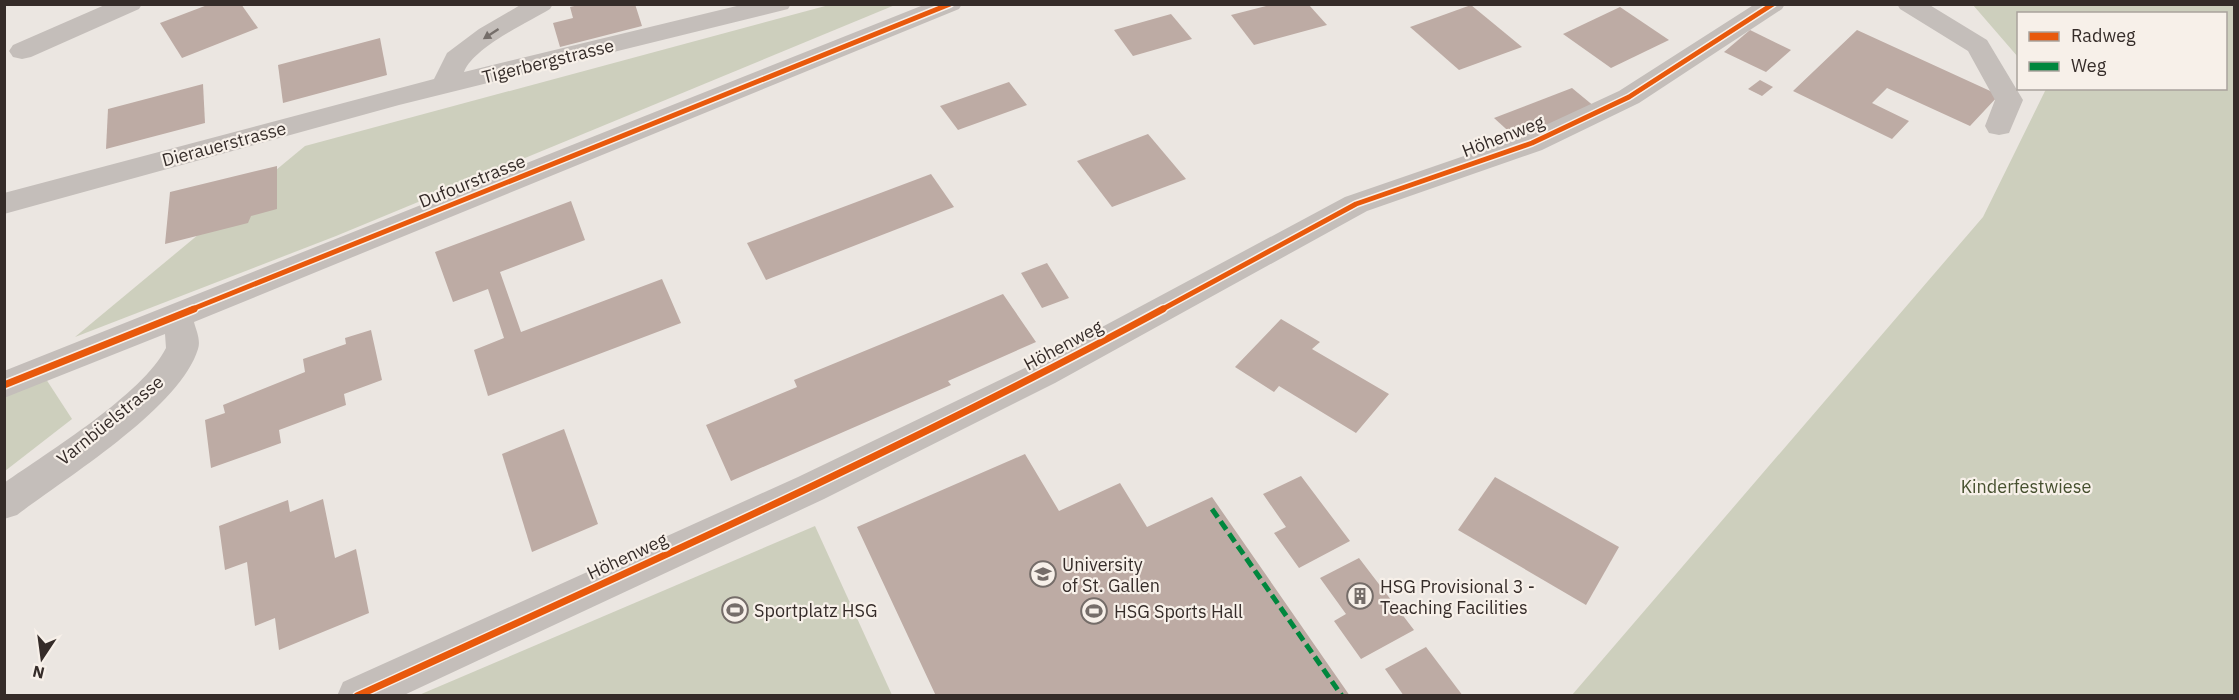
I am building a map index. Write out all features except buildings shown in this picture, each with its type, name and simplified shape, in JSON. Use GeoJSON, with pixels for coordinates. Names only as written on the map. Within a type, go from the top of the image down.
{"type":"FeatureCollection","features":[{"type":"Feature","properties":{"kind":"street"},"geometry":{"type":"LineString","coordinates":[[22,51],[130,4]]}},
{"type":"Feature","properties":{"kind":"street","name":"Tigerbergstrasse"},"geometry":{"type":"LineString","coordinates":[[444,87],[456,59],[488,35],[541,4]]}},
{"type":"Feature","properties":{"kind":"street","name":"Tigerbergstrasse"},"geometry":{"type":"LineString","coordinates":[[444,87],[779,4]]}},
{"type":"Feature","properties":{"kind":"street","name":"Dufourstrasse"},"geometry":{"type":"LineString","coordinates":[[4,385],[950,4]]}},
{"type":"Feature","properties":{"kind":"street","name":"Höhenweg"},"geometry":{"type":"LineString","coordinates":[[357,696],[832,478],[1043,374],[1356,204],[1532,143],[1629,97],[1773,4]]}},
{"type":"Feature","properties":{"kind":"street"},"geometry":{"type":"LineString","coordinates":[[1909,4],[1978,46],[2009,100],[1999,126]]}},
{"type":"Feature","properties":{"kind":"street","name":"Dierauerstrasse"},"geometry":{"type":"LineString","coordinates":[[4,204],[397,97],[444,87]]}},
{"type":"Feature","properties":{"kind":"street","name":"Varnbüelstrasse"},"geometry":{"type":"LineString","coordinates":[[4,504],[106,428],[152,389],[171,368],[183,347],[177,316]]}},
{"type":"Feature","properties":{"kind":"green space"},"geometry":{"type":"Polygon","coordinates":[[[829,5],[895,5],[336,236],[75,337],[305,146],[829,5]]]}},
{"type":"Feature","properties":{"kind":"green space","name":"Kinderfestwiese"},"geometry":{"type":"Polygon","coordinates":[[[1973,5],[2234,5],[2234,695],[1572,695],[1983,217],[2046,90],[2227,90],[2227,12],[2017,12],[2017,56],[1973,5]]]}},
{"type":"Feature","properties":{"kind":"green space"},"geometry":{"type":"Polygon","coordinates":[[[44,376],[72,419],[5,471],[5,394],[44,376]]]}},
{"type":"Feature","properties":{"kind":"green space","name":"Sportplatz HSG"},"geometry":{"type":"Polygon","coordinates":[[[815,526],[892,695],[419,695],[815,526]]]}},
{"type":"Feature","properties":{"kind":"marked path"},"geometry":{"type":"LineString","coordinates":[[1212,509],[1342,696]]}},
{"type":"Feature","properties":{"kind":"cycle path"},"geometry":{"type":"LineString","coordinates":[[4,385],[950,4]]}},
{"type":"Feature","properties":{"kind":"cycle path"},"geometry":{"type":"LineString","coordinates":[[357,696],[811,488],[1043,374],[1356,204],[1532,143],[1629,97],[1773,4]]}},
{"type":"Feature","properties":{"kind":"place","name":"University of St. Gallen"},"geometry":{"type":"Point","coordinates":[1043,574]}},
{"type":"Feature","properties":{"kind":"place","name":"HSG Provisional 3 - Teaching Facilities"},"geometry":{"type":"Point","coordinates":[1360,596]}},
{"type":"Feature","properties":{"kind":"place","name":"Sportplatz HSG"},"geometry":{"type":"Point","coordinates":[735,610]}},
{"type":"Feature","properties":{"kind":"place","name":"HSG Sports Hall"},"geometry":{"type":"Point","coordinates":[1094,611]}}]}
